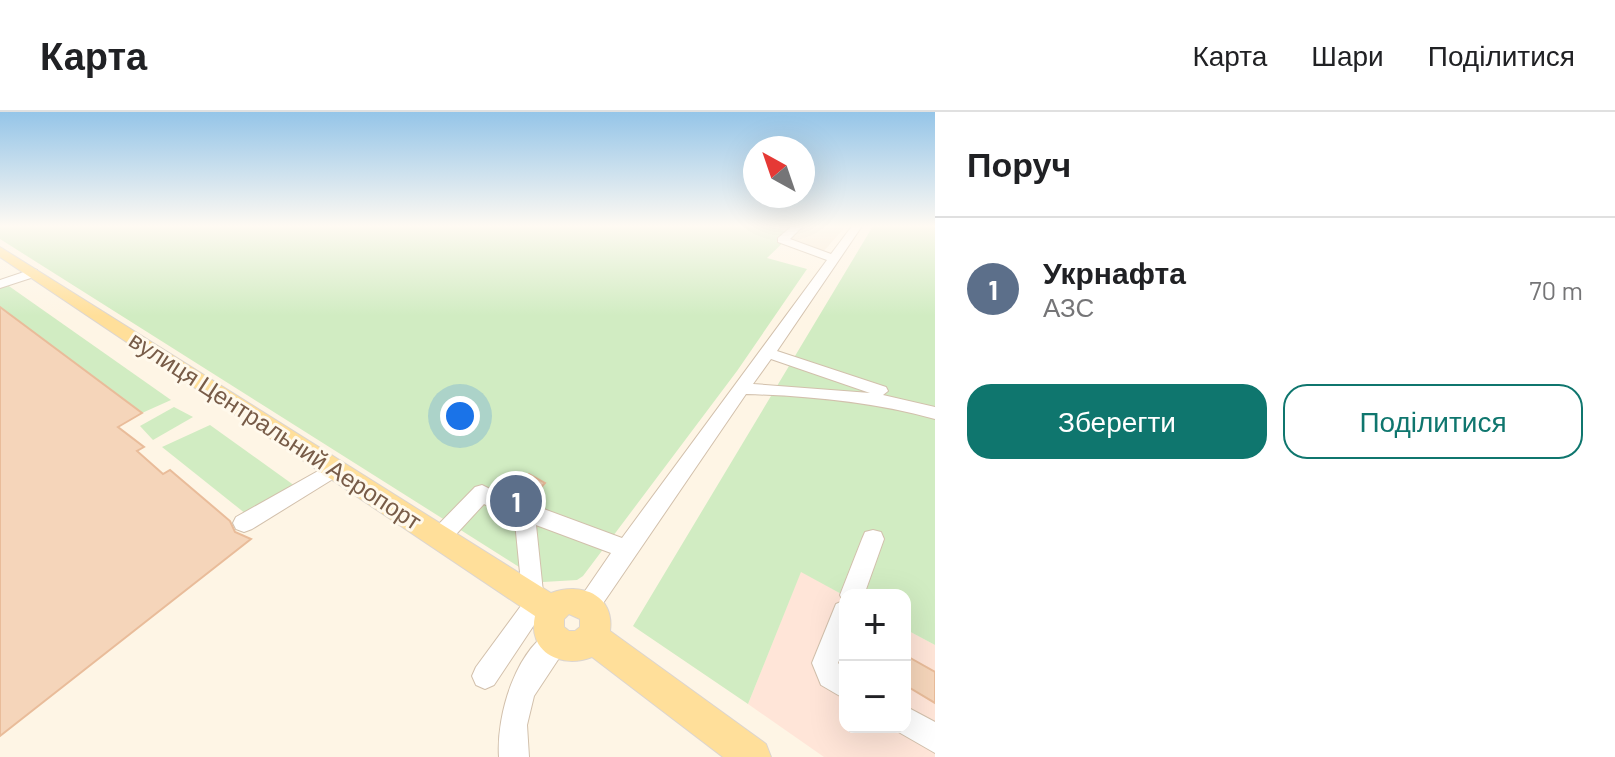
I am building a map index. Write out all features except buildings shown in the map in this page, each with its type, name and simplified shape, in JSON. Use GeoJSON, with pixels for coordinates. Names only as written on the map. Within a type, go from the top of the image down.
{"type":"FeatureCollection","features":[{"type":"Feature","properties":{"kind":"main road","name":"вулиця Центральний Аеропорт"},"geometry":{"type":"LineString","coordinates":[[8,256],[540,603]]}},
{"type":"Feature","properties":{"kind":"main road"},"geometry":{"type":"LineString","coordinates":[[590,623],[579,646],[558,640],[540,603],[556,604],[570,600],[590,623],[753,757]]}},
{"type":"Feature","properties":{"kind":"street"},"geometry":{"type":"LineString","coordinates":[[590,623],[627,549],[833,258],[828,256]]}},
{"type":"Feature","properties":{"kind":"street"},"geometry":{"type":"LineString","coordinates":[[0,284],[33,273]]}},
{"type":"Feature","properties":{"kind":"street"},"geometry":{"type":"LineString","coordinates":[[766,352],[898,397],[933,413]]}},
{"type":"Feature","properties":{"kind":"street"},"geometry":{"type":"LineString","coordinates":[[791,390],[804,366]]}},
{"type":"Feature","properties":{"kind":"street"},"geometry":{"type":"LineString","coordinates":[[740,389],[819,390],[878,399],[933,413]]}},
{"type":"Feature","properties":{"kind":"street"},"geometry":{"type":"LineString","coordinates":[[244,523],[334,469]]}},
{"type":"Feature","properties":{"kind":"street"},"geometry":{"type":"LineString","coordinates":[[440,537],[482,493],[515,512],[541,516],[627,549]]}},
{"type":"Feature","properties":{"kind":"street"},"geometry":{"type":"LineString","coordinates":[[485,676],[540,603],[515,512]]}},
{"type":"Feature","properties":{"kind":"street"},"geometry":{"type":"LineString","coordinates":[[854,589],[873,539]]}},
{"type":"Feature","properties":{"kind":"street"},"geometry":{"type":"LineString","coordinates":[[839,627],[825,663],[830,676],[839,681]]}},
{"type":"Feature","properties":{"kind":"street"},"geometry":{"type":"LineString","coordinates":[[514,757],[511,743],[516,706],[529,676],[558,640]]}},
{"type":"Feature","properties":{"kind":"street"},"geometry":{"type":"LineString","coordinates":[[911,724],[935,738]]}},
{"type":"Feature","properties":{"kind":"shaded area"},"geometry":{"type":"Polygon","coordinates":[[[801,571],[839,593],[839,733],[911,733],[911,632],[935,645],[935,757],[824,757],[748,704],[801,571]]]}},
{"type":"Feature","properties":{"kind":"green space"},"geometry":{"type":"Polygon","coordinates":[[[27,256],[769,256],[767,258],[807,269],[737,371],[583,576],[577,580],[543,582],[27,256]]]}},
{"type":"Feature","properties":{"kind":"green space"},"geometry":{"type":"Polygon","coordinates":[[[855,256],[935,256],[935,645],[911,632],[911,589],[839,589],[839,593],[801,572],[748,704],[633,626],[855,256]]]}},
{"type":"Feature","properties":{"kind":"green space"},"geometry":{"type":"Polygon","coordinates":[[[6,284],[171,400],[142,413],[0,307],[0,286],[6,284]]]}},
{"type":"Feature","properties":{"kind":"green space"},"geometry":{"type":"Polygon","coordinates":[[[174,407],[193,417],[153,440],[140,426],[174,407]]]}},
{"type":"Feature","properties":{"kind":"green space"},"geometry":{"type":"Polygon","coordinates":[[[210,425],[295,486],[246,514],[162,447],[210,425]]]}},
{"type":"Feature","properties":{"kind":"place","name":"Укрнафта"},"geometry":{"type":"Point","coordinates":[516,501]}}]}
